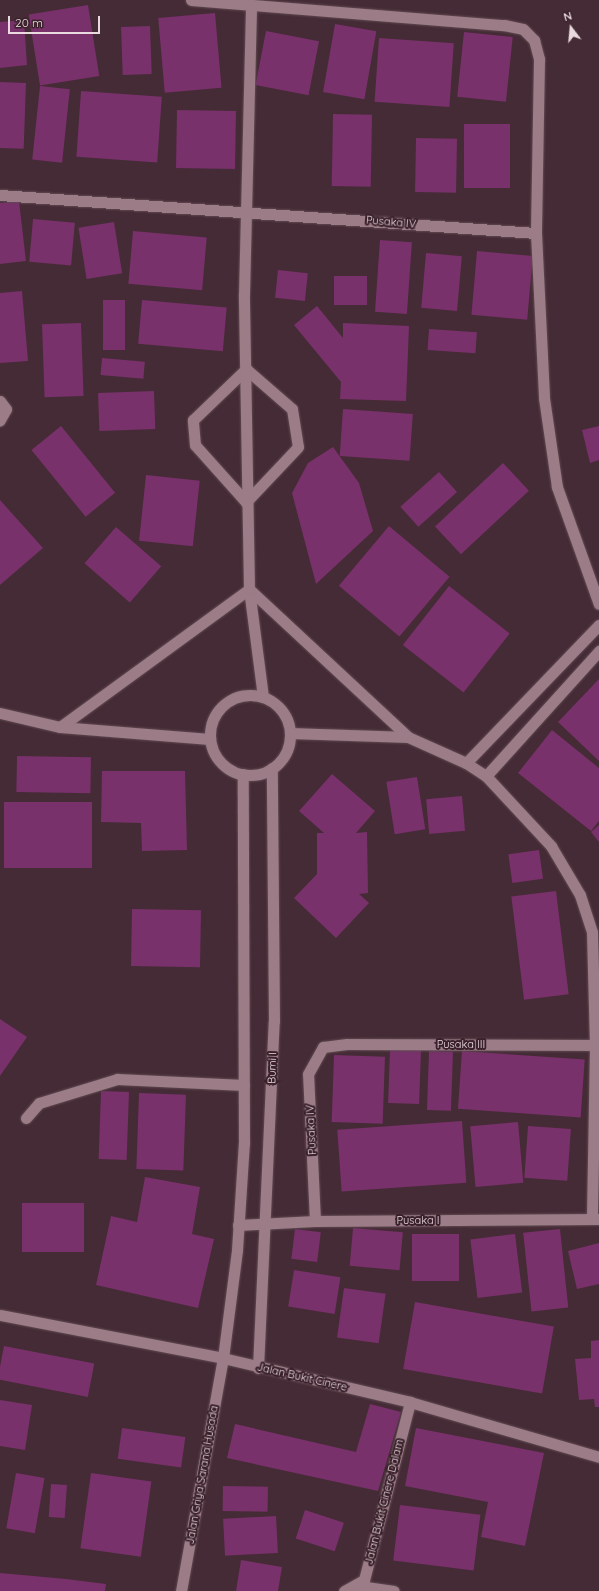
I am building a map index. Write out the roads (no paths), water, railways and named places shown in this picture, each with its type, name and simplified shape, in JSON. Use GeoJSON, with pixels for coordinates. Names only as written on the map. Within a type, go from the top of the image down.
{"type":"FeatureCollection","features":[{"type":"Feature","properties":{"kind":"street"},"geometry":{"type":"LineString","coordinates":[[191,0],[251,5],[324,5],[504,25],[523,29],[534,40],[539,59],[536,233],[544,398],[557,487],[599,604]]}},
{"type":"Feature","properties":{"kind":"street"},"geometry":{"type":"LineString","coordinates":[[251,5],[246,210],[246,502],[249,589],[263,697]]}},
{"type":"Feature","properties":{"kind":"street","name":"Pusaka IV"},"geometry":{"type":"LineString","coordinates":[[0,195],[246,210],[536,233]]}},
{"type":"Feature","properties":{"kind":"street"},"geometry":{"type":"LineString","coordinates":[[246,368],[193,420],[195,445],[246,502]]}},
{"type":"Feature","properties":{"kind":"street"},"geometry":{"type":"LineString","coordinates":[[246,368],[292,409],[298,447],[246,502]]}},
{"type":"Feature","properties":{"kind":"street"},"geometry":{"type":"LineString","coordinates":[[0,401],[6,409],[0,420]]}},
{"type":"Feature","properties":{"kind":"street"},"geometry":{"type":"LineString","coordinates":[[60,727],[249,589]]}},
{"type":"Feature","properties":{"kind":"street"},"geometry":{"type":"LineString","coordinates":[[249,589],[408,737],[466,763],[486,776],[551,846],[580,895],[592,932],[595,1045],[596,1219]]}},
{"type":"Feature","properties":{"kind":"street"},"geometry":{"type":"LineString","coordinates":[[466,763],[599,625]]}},
{"type":"Feature","properties":{"kind":"street"},"geometry":{"type":"LineString","coordinates":[[486,776],[599,651]]}},
{"type":"Feature","properties":{"kind":"street"},"geometry":{"type":"LineString","coordinates":[[247,695],[263,697],[277,705],[286,717],[290,733],[282,759],[272,768],[258,774],[243,774],[220,762],[210,739],[212,723],[219,709],[232,699],[247,695]]}},
{"type":"Feature","properties":{"kind":"street"},"geometry":{"type":"LineString","coordinates":[[0,713],[60,727],[210,739]]}},
{"type":"Feature","properties":{"kind":"street"},"geometry":{"type":"LineString","coordinates":[[290,733],[408,737]]}},
{"type":"Feature","properties":{"kind":"street","name":"Bumi I"},"geometry":{"type":"LineString","coordinates":[[258,1368],[266,1224],[274,1021],[272,768]]}},
{"type":"Feature","properties":{"kind":"street"},"geometry":{"type":"LineString","coordinates":[[223,1358],[238,1225],[244,1085],[243,774]]}},
{"type":"Feature","properties":{"kind":"street","name":"Pusaka IV"},"geometry":{"type":"LineString","coordinates":[[315,1221],[308,1074],[326,1045]]}},
{"type":"Feature","properties":{"kind":"street","name":"Pusaka III"},"geometry":{"type":"LineString","coordinates":[[326,1045],[595,1045]]}},
{"type":"Feature","properties":{"kind":"street"},"geometry":{"type":"LineString","coordinates":[[26,1118],[38,1103],[117,1079],[244,1085]]}},
{"type":"Feature","properties":{"kind":"street","name":"Pusaka I"},"geometry":{"type":"LineString","coordinates":[[238,1225],[315,1221],[596,1219]]}},
{"type":"Feature","properties":{"kind":"street","name":"Jalan Bukit Cinere"},"geometry":{"type":"LineString","coordinates":[[0,1315],[223,1358],[258,1368],[410,1402],[599,1457]]}},
{"type":"Feature","properties":{"kind":"street","name":"Jalan Griya Sarana Husada"},"geometry":{"type":"LineString","coordinates":[[181,1591],[223,1358]]}},
{"type":"Feature","properties":{"kind":"street","name":"Jalan Bukit Cinere Dalam"},"geometry":{"type":"LineString","coordinates":[[360,1586],[364,1580],[410,1402]]}},
{"type":"Feature","properties":{"kind":"street"},"geometry":{"type":"LineString","coordinates":[[344,1591],[360,1586],[394,1591]]}}]}
